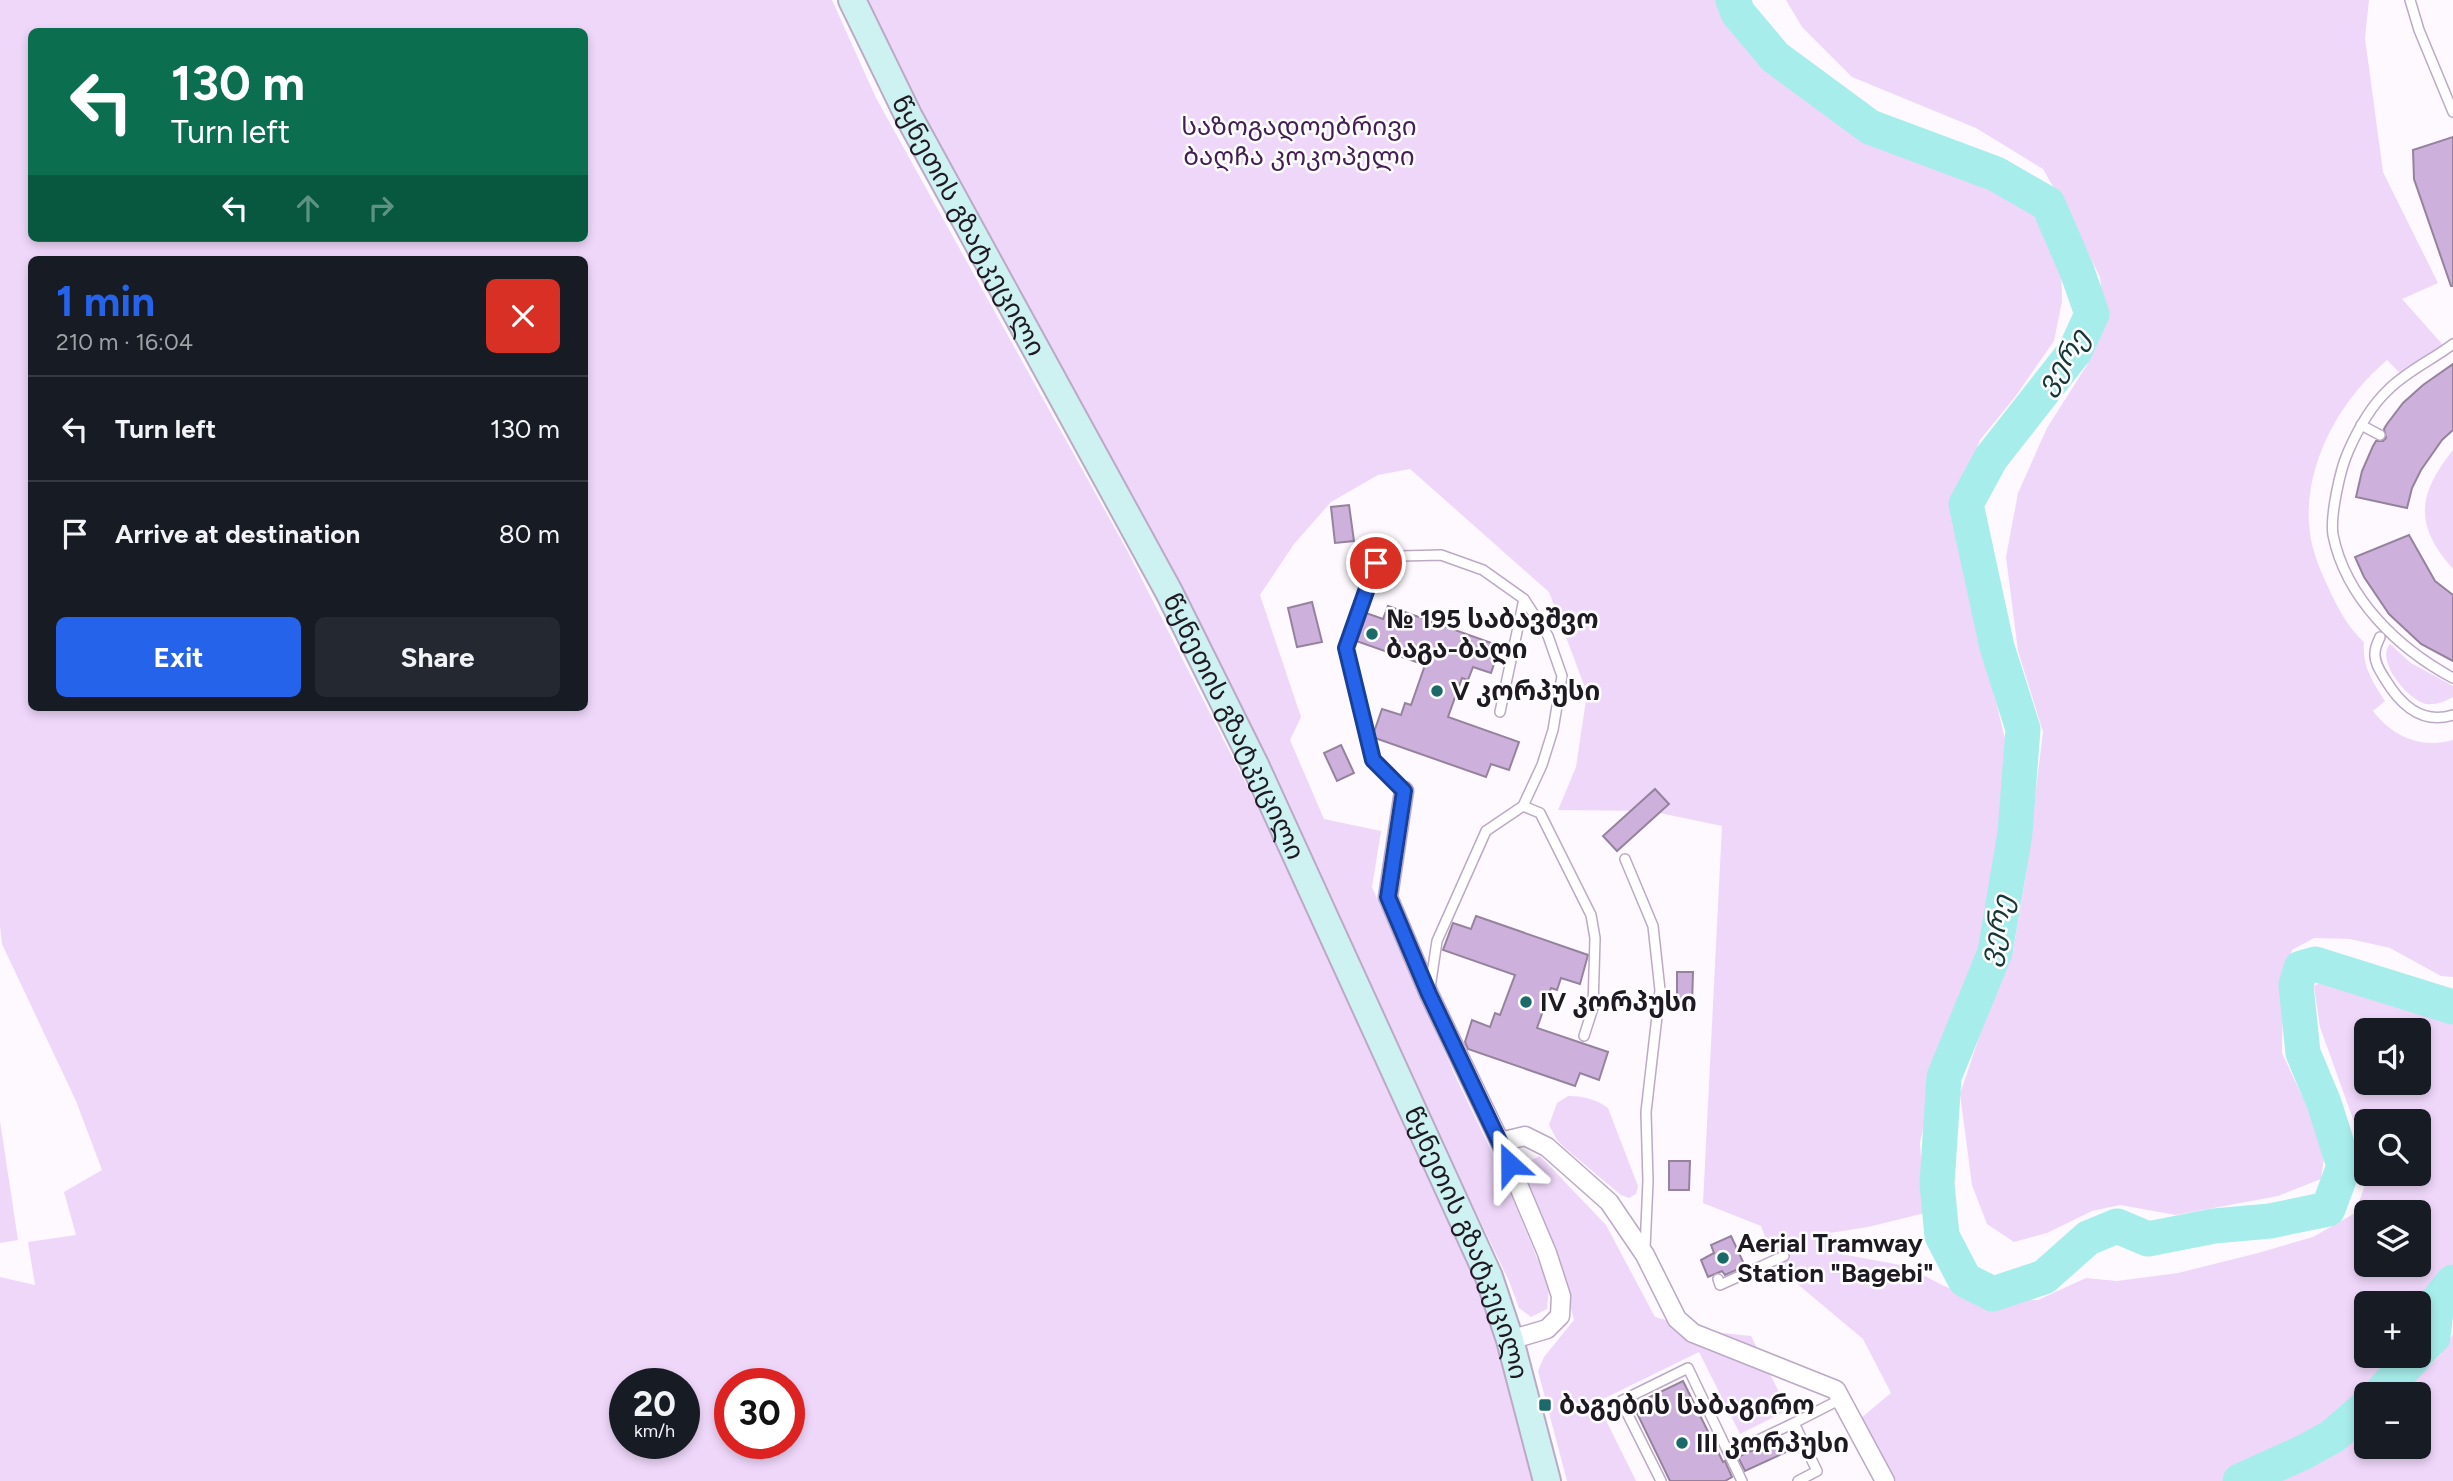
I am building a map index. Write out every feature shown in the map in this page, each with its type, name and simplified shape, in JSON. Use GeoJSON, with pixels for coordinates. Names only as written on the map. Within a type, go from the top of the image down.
{"type":"FeatureCollection","features":[{"type":"Feature","properties":{"kind":"main road","name":"წყნეთის გზატკეცილი"},"geometry":{"type":"LineString","coordinates":[[852,0],[909,117],[1169,592],[1255,765],[1484,1267],[1510,1340],[1547,1481]]}},
{"type":"Feature","properties":{"kind":"street"},"geometry":{"type":"LineString","coordinates":[[1404,791],[1388,897],[1429,994],[1500,1142],[1548,1253],[1561,1296],[1560,1316],[1547,1329],[1510,1340]]}},
{"type":"Feature","properties":{"kind":"street"},"geometry":{"type":"LineString","coordinates":[[1500,1142],[1525,1136],[1547,1147],[1609,1202],[1645,1255],[1677,1319],[1693,1333],[1830,1386],[1843,1399],[1885,1481]]}},
{"type":"Feature","properties":{"kind":"lane"},"geometry":{"type":"LineString","coordinates":[[2410,0],[2419,30],[2453,112]]}},
{"type":"Feature","properties":{"kind":"lane"},"geometry":{"type":"LineString","coordinates":[[2453,344],[2418,365],[2387,390],[2361,425],[2342,464],[2333,534],[2344,567],[2357,591],[2390,634],[2419,659],[2453,678]]}},
{"type":"Feature","properties":{"kind":"lane"},"geometry":{"type":"LineString","coordinates":[[2361,425],[2380,435]]}},
{"type":"Feature","properties":{"kind":"lane"},"geometry":{"type":"LineString","coordinates":[[1404,791],[1373,760],[1346,648],[1376,563],[1401,556],[1441,555],[1483,570],[1524,599],[1548,636],[1562,676],[1553,730],[1542,765],[1523,806],[1486,831],[1437,941],[1429,994]]}},
{"type":"Feature","properties":{"kind":"lane"},"geometry":{"type":"LineString","coordinates":[[1500,712],[1524,599]]}},
{"type":"Feature","properties":{"kind":"lane"},"geometry":{"type":"LineString","coordinates":[[2381,637],[2375,650],[2376,661],[2404,706],[2426,718],[2453,715]]}},
{"type":"Feature","properties":{"kind":"lane"},"geometry":{"type":"LineString","coordinates":[[1523,806],[1540,814],[1591,915],[1595,938],[1593,1009],[1584,1036]]}},
{"type":"Feature","properties":{"kind":"lane"},"geometry":{"type":"LineString","coordinates":[[1625,859],[1653,926],[1660,990],[1646,1112],[1648,1181],[1645,1255]]}},
{"type":"Feature","properties":{"kind":"lane"},"geometry":{"type":"LineString","coordinates":[[1718,1279],[1720,1285],[1780,1261]]}},
{"type":"Feature","properties":{"kind":"lane"},"geometry":{"type":"LineString","coordinates":[[1661,1481],[1621,1401],[1688,1368],[1742,1481]]}},
{"type":"Feature","properties":{"kind":"lane"},"geometry":{"type":"LineString","coordinates":[[1729,1454],[1843,1399]]}},
{"type":"Feature","properties":{"kind":"lane"},"geometry":{"type":"LineString","coordinates":[[1794,1423],[1818,1471],[1798,1481]]}},
{"type":"Feature","properties":{"kind":"green space"},"geometry":{"type":"Polygon","coordinates":[[[0,0],[832,0],[876,98],[1128,552],[1275,841],[1471,1256],[1510,1380],[1536,1481],[0,1481],[0,1277],[35,1285],[28,1242],[76,1235],[64,1192],[102,1170],[76,1101],[2,944],[0,926],[0,0]]]}},
{"type":"Feature","properties":{"kind":"green space","name":"საზოგადოებრივი ბაღჩა კოკოპელი"},"geometry":{"type":"Polygon","coordinates":[[[863,0],[1727,0],[1737,24],[1774,75],[1856,130],[1978,182],[2037,213],[2061,257],[2062,301],[2054,341],[2015,397],[1980,440],[1951,516],[2006,743],[1997,875],[1976,964],[1939,1054],[1920,1143],[1925,1213],[1830,1233],[1841,1254],[1906,1266],[1976,1299],[2038,1300],[2086,1278],[2117,1281],[2178,1273],[2258,1253],[2313,1237],[2354,1214],[2354,1277],[2431,1277],[2431,1200],[2360,1200],[2365,1186],[2431,1186],[2431,1109],[2354,1109],[2354,1123],[2320,1027],[2314,986],[2328,979],[2377,1000],[2453,1024],[2453,1276],[2431,1297],[2431,1291],[2354,1291],[2354,1368],[2388,1368],[2374,1382],[2354,1382],[2354,1402],[2336,1418],[2226,1481],[1896,1481],[1861,1418],[1891,1393],[1863,1339],[1776,1266],[1761,1226],[1703,1203],[1722,826],[1650,811],[1558,810],[1576,767],[1587,693],[1549,592],[1410,469],[1378,475],[1331,502],[1294,544],[1260,595],[1301,717],[1290,740],[1324,819],[1381,831],[1372,887],[1458,1082],[1502,1173],[1549,1287],[1547,1309],[1531,1317],[1519,1308],[1509,1281],[1208,653],[884,46],[863,0]]]}},
{"type":"Feature","properties":{"kind":"green space"},"geometry":{"type":"Polygon","coordinates":[[[1786,0],[2369,0],[2365,38],[2383,172],[2438,283],[2402,299],[2443,345],[2400,373],[2387,360],[2355,393],[2341,412],[2320,454],[2309,500],[2309,523],[2311,540],[2325,581],[2344,617],[2364,642],[2366,666],[2385,701],[2373,711],[2389,728],[2408,739],[2430,743],[2453,740],[2453,977],[2441,976],[2390,948],[2350,939],[2314,938],[2292,950],[2283,994],[2282,1053],[2310,1113],[2324,1158],[2321,1179],[2278,1196],[2176,1215],[2120,1205],[2092,1211],[2047,1233],[2014,1242],[1987,1224],[1972,1185],[1960,1094],[1995,990],[2013,951],[2025,880],[2043,732],[2018,651],[2006,557],[2018,493],[2047,428],[2087,365],[2105,327],[2100,277],[2043,169],[1976,128],[1852,77],[1802,27],[1786,0]]]}},
{"type":"Feature","properties":{"kind":"green space"},"geometry":{"type":"Polygon","coordinates":[[[2453,450],[2453,569],[2431,538],[2425,510],[2432,481],[2453,450]]]}},
{"type":"Feature","properties":{"kind":"green space"},"geometry":{"type":"Polygon","coordinates":[[[2390,644],[2411,663],[2453,686],[2453,697],[2440,703],[2426,704],[2411,695],[2390,669],[2387,651],[2390,644]]]}},
{"type":"Feature","properties":{"kind":"green space"},"geometry":{"type":"Polygon","coordinates":[[[1568,1096],[1599,1102],[1608,1108],[1638,1186],[1636,1194],[1629,1198],[1621,1195],[1557,1140],[1549,1125],[1557,1103],[1568,1096]]]}},
{"type":"Feature","properties":{"kind":"green space"},"geometry":{"type":"Polygon","coordinates":[[[0,1121],[18,1240],[0,1243],[0,1121]]]}},
{"type":"Feature","properties":{"kind":"green space"},"geometry":{"type":"Polygon","coordinates":[[[1540,1156],[1606,1225],[1655,1317],[1704,1331],[1751,1336],[1788,1410],[1740,1434],[1699,1352],[1597,1402],[1636,1481],[1567,1481],[1538,1371],[1544,1357],[1574,1320],[1555,1251],[1521,1165],[1540,1156]]]}},
{"type":"Feature","properties":{"kind":"green space"},"geometry":{"type":"Polygon","coordinates":[[[2453,1334],[2453,1481],[2274,1481],[2354,1434],[2354,1459],[2431,1459],[2431,1382],[2413,1382],[2427,1368],[2431,1368],[2431,1364],[2441,1354],[2453,1334]]]}},
{"type":"Feature","properties":{"kind":"building"},"geometry":{"type":"Polygon","coordinates":[[[2453,137],[2451,286],[2414,179],[2413,150],[2453,137]]]}},
{"type":"Feature","properties":{"kind":"building"},"geometry":{"type":"Polygon","coordinates":[[[2453,364],[2453,430],[2442,440],[2421,470],[2412,488],[2407,508],[2356,497],[2362,471],[2376,441],[2386,438],[2384,429],[2387,424],[2403,403],[2453,364]]]}},
{"type":"Feature","properties":{"kind":"building"},"geometry":{"type":"Polygon","coordinates":[[[1349,505],[1354,541],[1335,543],[1331,507],[1349,505]]]}},
{"type":"Feature","properties":{"kind":"building"},"geometry":{"type":"Polygon","coordinates":[[[2409,535],[2435,581],[2453,595],[2453,661],[2421,644],[2389,614],[2364,577],[2355,557],[2409,535]]]}},
{"type":"Feature","properties":{"kind":"building"},"geometry":{"type":"Polygon","coordinates":[[[1312,602],[1322,642],[1297,647],[1288,608],[1312,602]]]}},
{"type":"Feature","properties":{"kind":"building","name":"V კორპუსი"},"geometry":{"type":"Polygon","coordinates":[[[1388,606],[1500,646],[1491,673],[1473,667],[1468,680],[1462,678],[1448,717],[1519,742],[1509,770],[1491,764],[1486,777],[1375,738],[1374,732],[1382,709],[1401,715],[1405,703],[1411,705],[1425,665],[1356,641],[1366,613],[1383,619],[1388,606]]]}},
{"type":"Feature","properties":{"kind":"building"},"geometry":{"type":"Polygon","coordinates":[[[1341,745],[1354,773],[1337,781],[1324,753],[1341,745]]]}},
{"type":"Feature","properties":{"kind":"building"},"geometry":{"type":"Polygon","coordinates":[[[1655,789],[1669,804],[1617,851],[1603,836],[1655,789]]]}},
{"type":"Feature","properties":{"kind":"building","name":"IV კორპუსი"},"geometry":{"type":"Polygon","coordinates":[[[1476,916],[1588,955],[1580,984],[1561,978],[1557,990],[1551,988],[1537,1028],[1608,1052],[1599,1080],[1580,1073],[1575,1086],[1468,1049],[1465,1042],[1472,1020],[1490,1027],[1495,1013],[1500,1015],[1515,975],[1443,950],[1453,923],[1471,929],[1476,916]]]}},
{"type":"Feature","properties":{"kind":"building"},"geometry":{"type":"Polygon","coordinates":[[[1677,972],[1693,972],[1692,1005],[1677,1005],[1677,972]]]}},
{"type":"Feature","properties":{"kind":"building"},"geometry":{"type":"Polygon","coordinates":[[[1669,1161],[1690,1161],[1689,1190],[1669,1190],[1669,1161]]]}},
{"type":"Feature","properties":{"kind":"building","name":"Aerial Tramway Station \"Bagebi\""},"geometry":{"type":"Polygon","coordinates":[[[1731,1236],[1745,1266],[1725,1275],[1722,1271],[1708,1277],[1701,1260],[1714,1253],[1711,1245],[1731,1236]]]}},
{"type":"Feature","properties":{"kind":"building","name":"III კორპუსი"},"geometry":{"type":"Polygon","coordinates":[[[1683,1381],[1732,1477],[1725,1481],[1670,1481],[1633,1405],[1683,1381]]]}},
{"type":"Feature","properties":{"kind":"building"},"geometry":{"type":"Polygon","coordinates":[[[1779,1438],[1786,1452],[1745,1471],[1738,1457],[1779,1438]]]}},
{"type":"Feature","properties":{"kind":"waterway","name":"ვერე"},"geometry":{"type":"LineString","coordinates":[[1733,0],[1738,13],[1775,57],[1870,127],[1996,174],[2048,204],[2092,314],[2075,351],[1991,458],[1966,504],[1997,647],[2023,729],[2015,833],[1995,952],[1944,1077],[1937,1184],[1942,1236],[1965,1280],[1993,1294],[2044,1277],[2088,1238],[2117,1226],[2148,1239],[2214,1226],[2270,1221],[2328,1209],[2344,1166],[2324,1103],[2303,1053],[2296,985],[2301,968],[2315,964],[2453,1007]]}},
{"type":"Feature","properties":{"kind":"waterway","name":"ვერე"},"geometry":{"type":"LineString","coordinates":[[2431,1339],[2437,1302],[2453,1282]]}},
{"type":"Feature","properties":{"kind":"waterway","name":"ვერე"},"geometry":{"type":"LineString","coordinates":[[2391,1382],[2404,1368]]}},
{"type":"Feature","properties":{"kind":"waterway","name":"ვერე"},"geometry":{"type":"LineString","coordinates":[[2240,1481],[2333,1436],[2354,1418]]}},
{"type":"Feature","properties":{"kind":"place","name":"№ 195 საბავშვო ბაგა-ბაღი"},"geometry":{"type":"Point","coordinates":[1372,634]}},
{"type":"Feature","properties":{"kind":"place","name":"V კორპუსი"},"geometry":{"type":"Point","coordinates":[1437,691]}},
{"type":"Feature","properties":{"kind":"place","name":"IV კორპუსი"},"geometry":{"type":"Point","coordinates":[1526,1002]}},
{"type":"Feature","properties":{"kind":"place","name":"Aerial Tramway Station \"Bagebi\""},"geometry":{"type":"Point","coordinates":[1723,1258]}},
{"type":"Feature","properties":{"kind":"place","name":"ბაგების საბაგირო"},"geometry":{"type":"Point","coordinates":[1545,1405]}},
{"type":"Feature","properties":{"kind":"place","name":"III კორპუსი"},"geometry":{"type":"Point","coordinates":[1682,1443]}},
{"type":"Feature","properties":{"kind":"route"},"geometry":{"type":"LineString","coordinates":[[1376,563],[1346,648],[1373,760],[1404,791],[1388,897],[1429,994],[1510,1164]]}}]}
